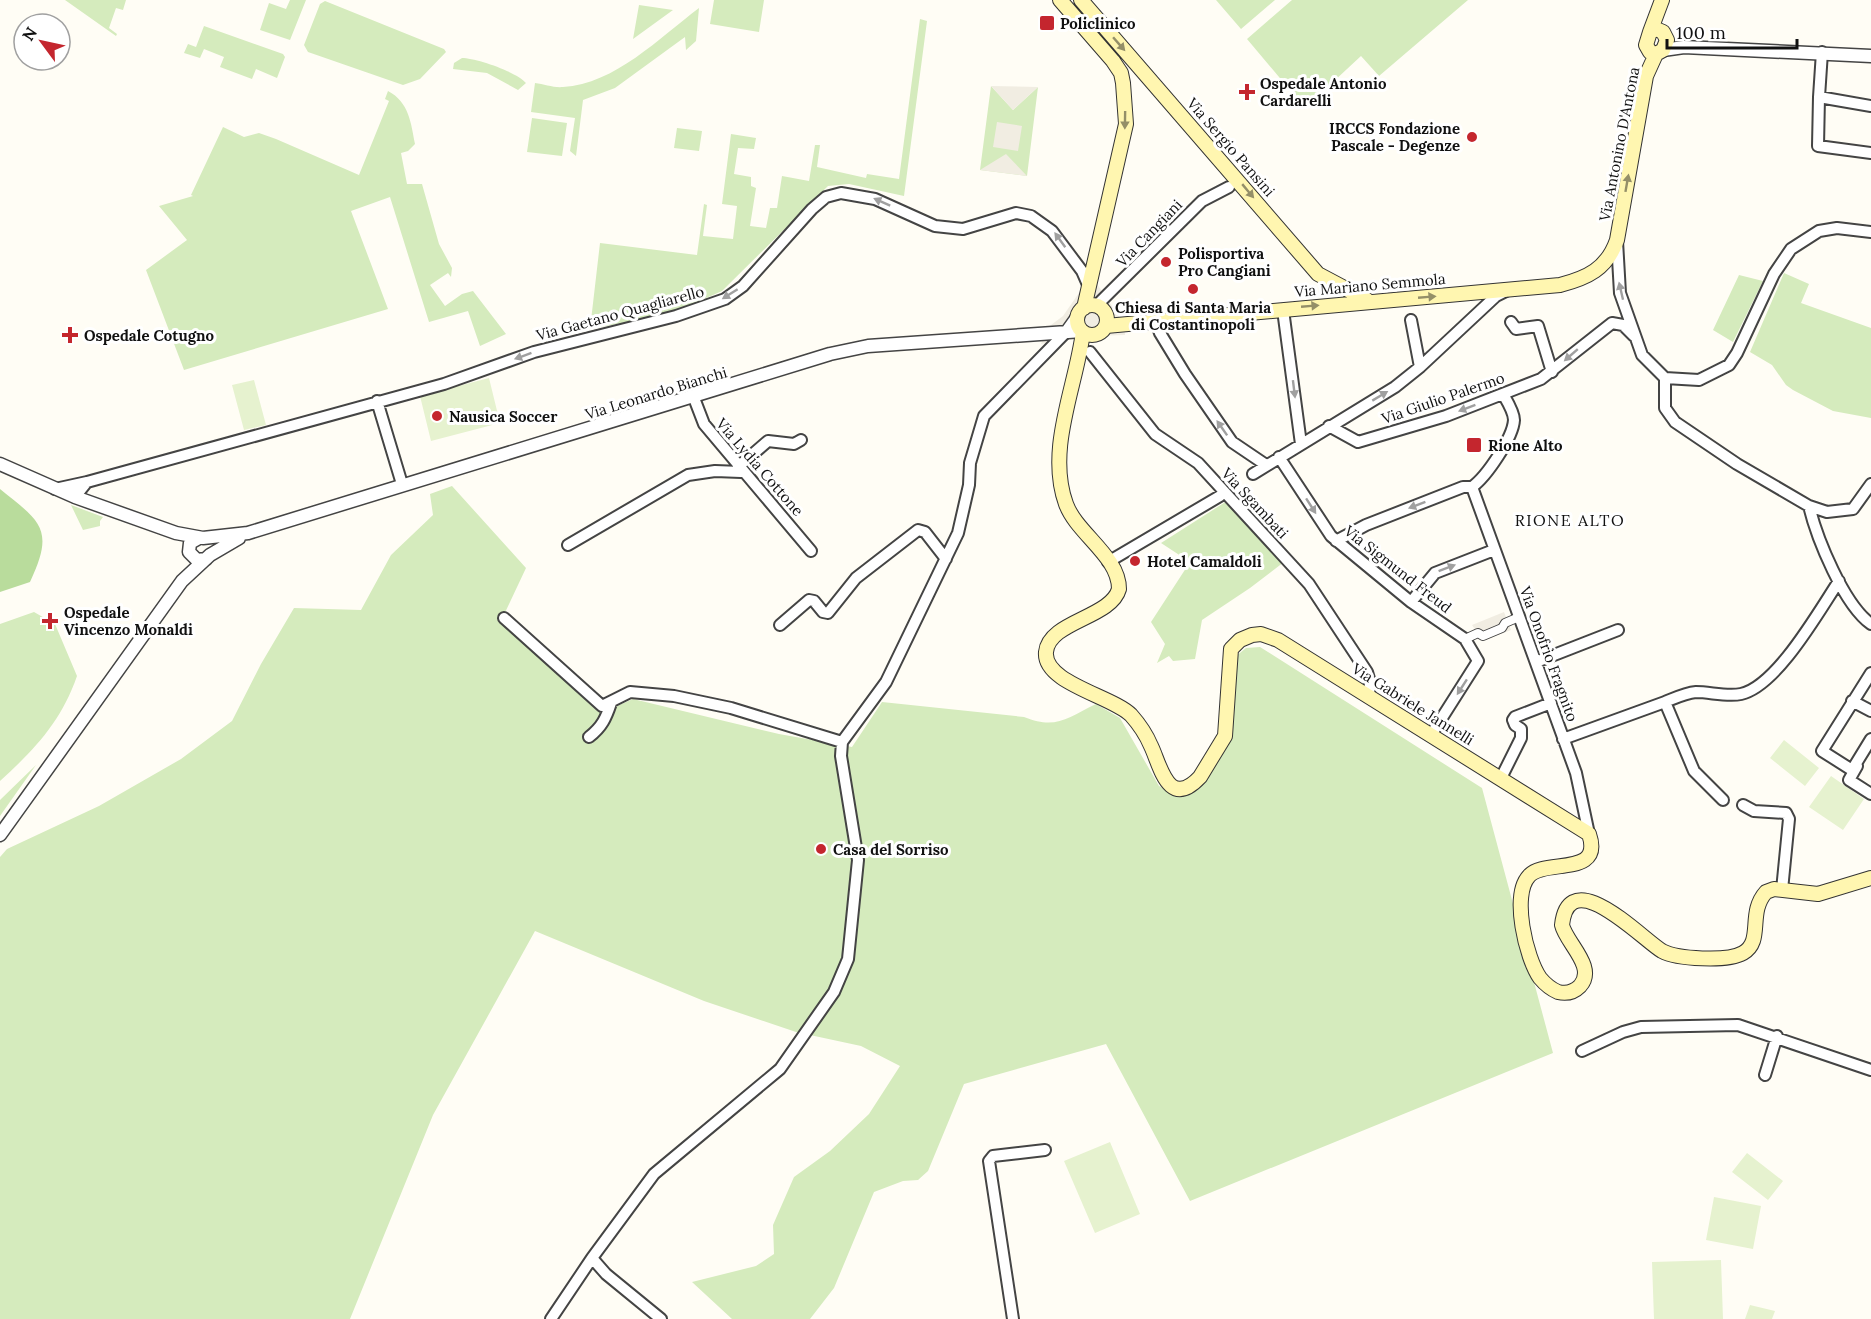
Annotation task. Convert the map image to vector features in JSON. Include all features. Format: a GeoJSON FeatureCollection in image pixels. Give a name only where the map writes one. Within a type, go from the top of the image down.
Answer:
{"type":"FeatureCollection","features":[{"type":"Feature","properties":{"kind":"main road"},"geometry":{"type":"LineString","coordinates":[[1060,0],[1113,61],[1121,73],[1123,83],[1126,124],[1086,310],[1078,325],[1081,332],[1101,332],[1106,326],[1104,312],[1086,310]]}},
{"type":"Feature","properties":{"kind":"main road","name":"Via Sergio Pansini"},"geometry":{"type":"LineString","coordinates":[[1081,0],[1318,273],[1369,301]]}},
{"type":"Feature","properties":{"kind":"main road","name":"Via Antonino D'Antona"},"geometry":{"type":"LineString","coordinates":[[1617,240],[1646,76],[1658,36],[1662,0]]}},
{"type":"Feature","properties":{"kind":"main road","name":"Via Mariano Semmola"},"geometry":{"type":"LineString","coordinates":[[1106,326],[1560,285],[1581,280],[1602,266],[1610,258],[1617,240]]}},
{"type":"Feature","properties":{"kind":"main road","name":"Via Gabriele Jannelli"},"geometry":{"type":"LineString","coordinates":[[1081,332],[1085,352],[1060,446],[1061,475],[1066,505],[1108,562],[1119,582],[1114,600],[1056,635],[1047,646],[1046,661],[1054,673],[1124,709],[1138,722],[1152,747],[1162,778],[1174,786],[1181,787],[1195,783],[1225,736],[1231,649],[1240,640],[1261,634],[1278,640],[1369,695],[1589,834]]}},
{"type":"Feature","properties":{"kind":"main road"},"geometry":{"type":"LineString","coordinates":[[1589,834],[1591,851],[1586,858],[1572,866],[1539,868],[1524,882],[1521,895],[1521,918],[1538,976],[1558,992],[1571,992],[1582,982],[1585,970],[1562,925],[1566,910],[1579,902],[1586,901],[1605,908],[1633,926],[1660,950],[1672,955],[1734,957],[1744,953],[1753,942],[1754,916],[1759,899],[1766,892],[1782,890],[1818,894],[1871,878]]}},
{"type":"Feature","properties":{"kind":"street"},"geometry":{"type":"LineString","coordinates":[[1658,36],[1684,47],[1871,56]]}},
{"type":"Feature","properties":{"kind":"street"},"geometry":{"type":"LineString","coordinates":[[1822,52],[1818,146],[1871,153]]}},
{"type":"Feature","properties":{"kind":"street"},"geometry":{"type":"LineString","coordinates":[[1819,97],[1871,106]]}},
{"type":"Feature","properties":{"kind":"street","name":"Via Cangiani"},"geometry":{"type":"LineString","coordinates":[[1086,310],[1202,201],[1228,187]]}},
{"type":"Feature","properties":{"kind":"street","name":"Via Gaetano Quagliarello"},"geometry":{"type":"LineString","coordinates":[[55,489],[444,384],[567,342],[675,316],[725,299],[743,286],[812,209],[826,197],[841,193],[875,199],[935,226],[963,229],[1016,213],[1030,216],[1052,231],[1082,271],[1090,290]]}},
{"type":"Feature","properties":{"kind":"street"},"geometry":{"type":"LineString","coordinates":[[1617,240],[1620,293],[1634,336],[1646,361],[1665,378],[1699,380],[1729,365],[1742,345],[1773,274],[1791,249],[1819,231],[1837,228],[1871,232]]}},
{"type":"Feature","properties":{"kind":"street"},"geometry":{"type":"LineString","coordinates":[[1252,474],[1395,387],[1420,368],[1496,296],[1509,289]]}},
{"type":"Feature","properties":{"kind":"street"},"geometry":{"type":"LineString","coordinates":[[1283,310],[1301,444]]}},
{"type":"Feature","properties":{"kind":"street"},"geometry":{"type":"LineString","coordinates":[[1411,320],[1420,368]]}},
{"type":"Feature","properties":{"kind":"street"},"geometry":{"type":"LineString","coordinates":[[1156,322],[1160,333],[1185,374],[1232,442],[1266,465]]}},
{"type":"Feature","properties":{"kind":"street"},"geometry":{"type":"LineString","coordinates":[[1511,322],[1516,329],[1538,326],[1552,372]]}},
{"type":"Feature","properties":{"kind":"street","name":"Via Giulio Palermo"},"geometry":{"type":"LineString","coordinates":[[1329,426],[1358,442],[1446,416],[1541,379],[1612,323],[1623,325],[1634,336]]}},
{"type":"Feature","properties":{"kind":"street"},"geometry":{"type":"LineString","coordinates":[[551,1319],[592,1258],[654,1174],[780,1069],[834,992],[848,958],[858,860],[842,756],[842,742],[886,682],[958,533],[969,484],[970,463],[984,416],[1081,332]]}},
{"type":"Feature","properties":{"kind":"street","name":"Via Leonardo Bianchi"},"geometry":{"type":"LineString","coordinates":[[201,538],[248,533],[402,484],[694,398],[830,354],[868,346],[1081,332]]}},
{"type":"Feature","properties":{"kind":"street","name":"Via Sgambati"},"geometry":{"type":"LineString","coordinates":[[1085,352],[1155,434],[1198,463],[1309,584],[1326,606],[1367,672],[1370,682],[1369,695]]}},
{"type":"Feature","properties":{"kind":"street"},"geometry":{"type":"LineString","coordinates":[[1665,378],[1665,408],[1675,422],[1737,464],[1809,506],[1827,512],[1853,509],[1871,484]]}},
{"type":"Feature","properties":{"kind":"street"},"geometry":{"type":"LineString","coordinates":[[1336,541],[1385,517],[1463,487],[1472,488],[1482,480],[1510,434],[1514,417],[1503,394]]}},
{"type":"Feature","properties":{"kind":"street","name":"Via Lydia Cottone"},"geometry":{"type":"LineString","coordinates":[[694,398],[704,424],[811,551]]}},
{"type":"Feature","properties":{"kind":"street"},"geometry":{"type":"LineString","coordinates":[[377,401],[402,484]]}},
{"type":"Feature","properties":{"kind":"street"},"geometry":{"type":"LineString","coordinates":[[567,545],[688,475],[740,469],[768,441],[794,444],[801,440]]}},
{"type":"Feature","properties":{"kind":"street","name":"Via Sigmund Freud"},"geometry":{"type":"LineString","coordinates":[[1279,457],[1322,524],[1336,541],[1411,602],[1465,639]]}},
{"type":"Feature","properties":{"kind":"street"},"geometry":{"type":"LineString","coordinates":[[0,464],[75,497],[160,528],[201,538],[211,545],[208,557],[196,560],[160,528]]}},
{"type":"Feature","properties":{"kind":"street"},"geometry":{"type":"LineString","coordinates":[[75,497],[87,482]]}},
{"type":"Feature","properties":{"kind":"street","name":"Via Onofrio Fragnito"},"geometry":{"type":"LineString","coordinates":[[1472,488],[1576,773],[1589,834]]}},
{"type":"Feature","properties":{"kind":"street"},"geometry":{"type":"LineString","coordinates":[[1108,562],[1220,496]]}},
{"type":"Feature","properties":{"kind":"street"},"geometry":{"type":"LineString","coordinates":[[1809,506],[1813,524],[1847,600],[1871,624]]}},
{"type":"Feature","properties":{"kind":"street"},"geometry":{"type":"LineString","coordinates":[[780,625],[809,600],[814,601],[823,612],[828,613],[856,578],[918,530],[925,532],[946,558]]}},
{"type":"Feature","properties":{"kind":"street","name":"Via Leonardo Bianchi"},"geometry":{"type":"LineString","coordinates":[[182,581],[208,557],[248,533]]}},
{"type":"Feature","properties":{"kind":"street"},"geometry":{"type":"LineString","coordinates":[[0,835],[182,581],[191,542],[201,538]]}},
{"type":"Feature","properties":{"kind":"street"},"geometry":{"type":"LineString","coordinates":[[1411,602],[1435,573],[1494,550]]}},
{"type":"Feature","properties":{"kind":"street"},"geometry":{"type":"LineString","coordinates":[[1563,739],[1681,695],[1697,692],[1739,694],[1753,690],[1782,662],[1839,581]]}},
{"type":"Feature","properties":{"kind":"street"},"geometry":{"type":"LineString","coordinates":[[1431,735],[1478,661],[1465,639],[1478,633],[1483,636],[1519,617]]}},
{"type":"Feature","properties":{"kind":"street"},"geometry":{"type":"LineString","coordinates":[[504,618],[602,706],[630,692],[674,696],[731,708],[842,742]]}},
{"type":"Feature","properties":{"kind":"street"},"geometry":{"type":"LineString","coordinates":[[1536,662],[1618,630]]}},
{"type":"Feature","properties":{"kind":"street"},"geometry":{"type":"LineString","coordinates":[[1871,673],[1822,752],[1852,770],[1871,739]]}},
{"type":"Feature","properties":{"kind":"street"},"geometry":{"type":"LineString","coordinates":[[1852,701],[1871,711]]}},
{"type":"Feature","properties":{"kind":"street"},"geometry":{"type":"LineString","coordinates":[[1665,702],[1694,771],[1723,800]]}},
{"type":"Feature","properties":{"kind":"street"},"geometry":{"type":"LineString","coordinates":[[589,736],[599,730],[606,719],[611,703]]}},
{"type":"Feature","properties":{"kind":"street"},"geometry":{"type":"LineString","coordinates":[[1501,778],[1521,738],[1521,729],[1515,725],[1513,720],[1515,717],[1551,703]]}},
{"type":"Feature","properties":{"kind":"street"},"geometry":{"type":"LineString","coordinates":[[1871,744],[1849,780],[1871,794]]}},
{"type":"Feature","properties":{"kind":"street"},"geometry":{"type":"LineString","coordinates":[[1743,805],[1754,811],[1786,813],[1789,819],[1782,890]]}},
{"type":"Feature","properties":{"kind":"street"},"geometry":{"type":"LineString","coordinates":[[1582,1051],[1623,1032],[1666,1025],[1738,1024],[1871,1070]]}},
{"type":"Feature","properties":{"kind":"street"},"geometry":{"type":"LineString","coordinates":[[1766,1074],[1777,1036]]}},
{"type":"Feature","properties":{"kind":"street"},"geometry":{"type":"LineString","coordinates":[[1013,1319],[989,1161],[993,1156],[1045,1150]]}},
{"type":"Feature","properties":{"kind":"street"},"geometry":{"type":"LineString","coordinates":[[592,1258],[653,1317]]}},
{"type":"Feature","properties":{"kind":"green space"},"geometry":{"type":"Polygon","coordinates":[[[65,0],[126,0],[123,10],[116,8],[109,28],[117,34],[116,36],[65,0]]]}},
{"type":"Feature","properties":{"kind":"green space"},"geometry":{"type":"Polygon","coordinates":[[[290,0],[306,0],[290,40],[260,30],[269,3],[286,9],[290,0]]]}},
{"type":"Feature","properties":{"kind":"green space"},"geometry":{"type":"Polygon","coordinates":[[[714,0],[764,0],[759,32],[710,24],[714,0]]]}},
{"type":"Feature","properties":{"kind":"green space"},"geometry":{"type":"Polygon","coordinates":[[[1216,0],[1275,0],[1241,29],[1216,0]]]}},
{"type":"Feature","properties":{"kind":"green space"},"geometry":{"type":"Polygon","coordinates":[[[1292,0],[1468,0],[1379,76],[1361,56],[1305,108],[1247,39],[1292,0]]]}},
{"type":"Feature","properties":{"kind":"green space"},"geometry":{"type":"Polygon","coordinates":[[[325,1],[444,49],[446,52],[420,79],[403,85],[308,52],[304,45],[320,4],[325,1]]]}},
{"type":"Feature","properties":{"kind":"green space"},"geometry":{"type":"Polygon","coordinates":[[[639,5],[673,10],[633,39],[639,5]]]}},
{"type":"Feature","properties":{"kind":"green space"},"geometry":{"type":"Polygon","coordinates":[[[699,8],[696,41],[686,50],[685,37],[615,88],[583,100],[576,156],[570,151],[575,118],[531,112],[535,83],[563,87],[601,78],[636,58],[699,8]]]}},
{"type":"Feature","properties":{"kind":"green space"},"geometry":{"type":"Polygon","coordinates":[[[920,19],[927,21],[904,196],[849,184],[828,186],[722,291],[670,314],[590,329],[600,243],[697,255],[704,204],[707,205],[703,236],[733,239],[737,206],[722,204],[731,134],[756,138],[754,149],[738,148],[734,174],[751,177],[751,186],[756,188],[750,226],[766,228],[770,208],[777,208],[782,176],[809,181],[815,145],[820,145],[817,167],[866,178],[867,174],[899,179],[920,19]]]}},
{"type":"Feature","properties":{"kind":"green space"},"geometry":{"type":"Polygon","coordinates":[[[204,26],[283,54],[285,57],[277,78],[256,69],[252,79],[220,67],[224,57],[204,49],[200,58],[184,53],[188,44],[196,47],[204,26]]]}},
{"type":"Feature","properties":{"kind":"green space"},"geometry":{"type":"Polygon","coordinates":[[[462,58],[496,66],[514,74],[526,83],[518,90],[487,73],[453,69],[454,63],[462,58]]]}},
{"type":"Feature","properties":{"kind":"green space"},"geometry":{"type":"Polygon","coordinates":[[[991,86],[1013,110],[1038,87],[1027,176],[980,170],[991,86]]]}},
{"type":"Feature","properties":{"kind":"green space"},"geometry":{"type":"Polygon","coordinates":[[[388,91],[405,107],[412,128],[415,144],[408,151],[401,153],[407,184],[422,184],[439,244],[452,268],[451,277],[448,273],[430,285],[445,306],[462,294],[473,291],[506,334],[480,346],[468,311],[429,322],[390,197],[351,211],[388,309],[184,370],[146,270],[187,240],[159,206],[193,196],[191,195],[223,127],[244,137],[259,133],[276,139],[359,175],[389,101],[385,99],[388,91]]]}},
{"type":"Feature","properties":{"kind":"green space"},"geometry":{"type":"Polygon","coordinates":[[[532,118],[567,123],[562,156],[527,152],[532,118]]]}},
{"type":"Feature","properties":{"kind":"green space"},"geometry":{"type":"Polygon","coordinates":[[[677,128],[702,131],[699,151],[674,148],[677,128]]]}},
{"type":"Feature","properties":{"kind":"green space"},"geometry":{"type":"Polygon","coordinates":[[[1784,273],[1809,284],[1801,303],[1871,328],[1871,418],[1833,411],[1793,390],[1786,385],[1772,365],[1750,352],[1784,273]]]}},
{"type":"Feature","properties":{"kind":"green space"},"geometry":{"type":"Polygon","coordinates":[[[1739,275],[1763,281],[1733,342],[1713,330],[1739,275]]]}},
{"type":"Feature","properties":{"kind":"green space"},"geometry":{"type":"Polygon","coordinates":[[[489,378],[500,423],[431,441],[420,396],[489,378]]]}},
{"type":"Feature","properties":{"kind":"green space"},"geometry":{"type":"Polygon","coordinates":[[[254,380],[266,425],[244,430],[232,385],[254,380]]]}},
{"type":"Feature","properties":{"kind":"green space"},"geometry":{"type":"Polygon","coordinates":[[[452,486],[526,568],[501,621],[601,713],[633,699],[779,734],[852,747],[882,702],[1024,717],[1045,722],[1061,721],[1096,704],[1120,718],[1159,786],[1181,796],[1199,787],[1230,739],[1235,657],[1246,648],[1260,647],[1482,788],[1553,1053],[1190,1201],[1106,1044],[964,1084],[928,1171],[918,1180],[903,1181],[874,1192],[834,1288],[810,1319],[732,1319],[692,1282],[756,1266],[774,1254],[773,1225],[794,1177],[830,1151],[869,1114],[900,1066],[861,1046],[796,1032],[704,1001],[535,931],[433,1115],[350,1319],[0,1319],[0,857],[7,849],[99,806],[181,759],[232,721],[261,664],[294,608],[361,610],[391,555],[433,515],[430,494],[452,486]]]}},
{"type":"Feature","properties":{"kind":"green space"},"geometry":{"type":"Polygon","coordinates":[[[0,489],[34,519],[40,528],[42,550],[30,582],[0,592],[0,489]]]}},
{"type":"Feature","properties":{"kind":"green space"},"geometry":{"type":"Polygon","coordinates":[[[1227,501],[1284,562],[1202,620],[1195,659],[1173,661],[1169,656],[1157,663],[1165,644],[1151,622],[1190,562],[1161,543],[1227,501]]]}},
{"type":"Feature","properties":{"kind":"green space"},"geometry":{"type":"Polygon","coordinates":[[[71,505],[103,517],[100,526],[83,530],[71,505]]]}},
{"type":"Feature","properties":{"kind":"green space"},"geometry":{"type":"Polygon","coordinates":[[[34,612],[55,624],[77,676],[63,707],[46,734],[0,781],[0,624],[34,612]]]}},
{"type":"Feature","properties":{"kind":"green space"},"geometry":{"type":"Polygon","coordinates":[[[1784,740],[1819,768],[1805,786],[1770,758],[1784,740]]]}},
{"type":"Feature","properties":{"kind":"green space"},"geometry":{"type":"Polygon","coordinates":[[[36,765],[0,816],[0,800],[36,765]]]}},
{"type":"Feature","properties":{"kind":"green space"},"geometry":{"type":"Polygon","coordinates":[[[1831,776],[1864,799],[1843,830],[1809,807],[1831,776]]]}},
{"type":"Feature","properties":{"kind":"green space"},"geometry":{"type":"Polygon","coordinates":[[[1110,1142],[1140,1214],[1095,1233],[1064,1161],[1110,1142]]]}},
{"type":"Feature","properties":{"kind":"green space"},"geometry":{"type":"Polygon","coordinates":[[[1747,1153],[1783,1181],[1768,1200],[1732,1172],[1747,1153]]]}},
{"type":"Feature","properties":{"kind":"green space"},"geometry":{"type":"Polygon","coordinates":[[[1714,1197],[1761,1206],[1753,1249],[1706,1240],[1714,1197]]]}},
{"type":"Feature","properties":{"kind":"green space"},"geometry":{"type":"Polygon","coordinates":[[[1721,1260],[1723,1319],[1654,1319],[1652,1262],[1721,1260]]]}},
{"type":"Feature","properties":{"kind":"green space"},"geometry":{"type":"Polygon","coordinates":[[[1750,1305],[1775,1311],[1772,1319],[1745,1319],[1750,1305]]]}},
{"type":"Feature","properties":{"kind":"shaded area"},"geometry":{"type":"Polygon","coordinates":[[[991,86],[1038,87],[1013,110],[991,86]]]}},
{"type":"Feature","properties":{"kind":"shaded area"},"geometry":{"type":"Polygon","coordinates":[[[997,122],[1022,126],[1018,151],[993,147],[997,122]]]}},
{"type":"Feature","properties":{"kind":"shaded area"},"geometry":{"type":"Polygon","coordinates":[[[1006,154],[1027,176],[980,170],[1006,154]]]}},
{"type":"Feature","properties":{"kind":"shaded area"},"geometry":{"type":"Polygon","coordinates":[[[1097,284],[1124,324],[1125,335],[1092,336],[1082,340],[1071,337],[1041,344],[1047,328],[1063,316],[1081,290],[1089,294],[1097,284]]]}},
{"type":"Feature","properties":{"kind":"shaded area"},"geometry":{"type":"Polygon","coordinates":[[[1504,612],[1511,630],[1483,641],[1472,625],[1504,612]]]}},
{"type":"Feature","properties":{"kind":"place","name":"Policlinico"},"geometry":{"type":"Point","coordinates":[1047,23]}},
{"type":"Feature","properties":{"kind":"place","name":"Ospedale Antonio Cardarelli"},"geometry":{"type":"Point","coordinates":[1247,92]}},
{"type":"Feature","properties":{"kind":"place","name":"IRCCS Fondazione Pascale - Degenze"},"geometry":{"type":"Point","coordinates":[1472,137]}},
{"type":"Feature","properties":{"kind":"place","name":"Polisportiva Pro Cangiani"},"geometry":{"type":"Point","coordinates":[1166,262]}},
{"type":"Feature","properties":{"kind":"place","name":"Chiesa di Santa Maria di Costantinopoli"},"geometry":{"type":"Point","coordinates":[1193,289]}},
{"type":"Feature","properties":{"kind":"place","name":"Ospedale Cotugno"},"geometry":{"type":"Point","coordinates":[70,335]}},
{"type":"Feature","properties":{"kind":"place","name":"Nausica Soccer"},"geometry":{"type":"Point","coordinates":[437,416]}},
{"type":"Feature","properties":{"kind":"place","name":"Rione Alto"},"geometry":{"type":"Point","coordinates":[1474,445]}},
{"type":"Feature","properties":{"kind":"place","name":"Hotel Camaldoli"},"geometry":{"type":"Point","coordinates":[1135,561]}},
{"type":"Feature","properties":{"kind":"place","name":"Ospedale Vincenzo Monaldi"},"geometry":{"type":"Point","coordinates":[50,621]}},
{"type":"Feature","properties":{"kind":"place","name":"Casa del Sorriso"},"geometry":{"type":"Point","coordinates":[821,849]}},
{"type":"Feature","properties":{"kind":"district","name":"RIONE ALTO"},"geometry":{"type":"Point","coordinates":[1570,520]}}]}
